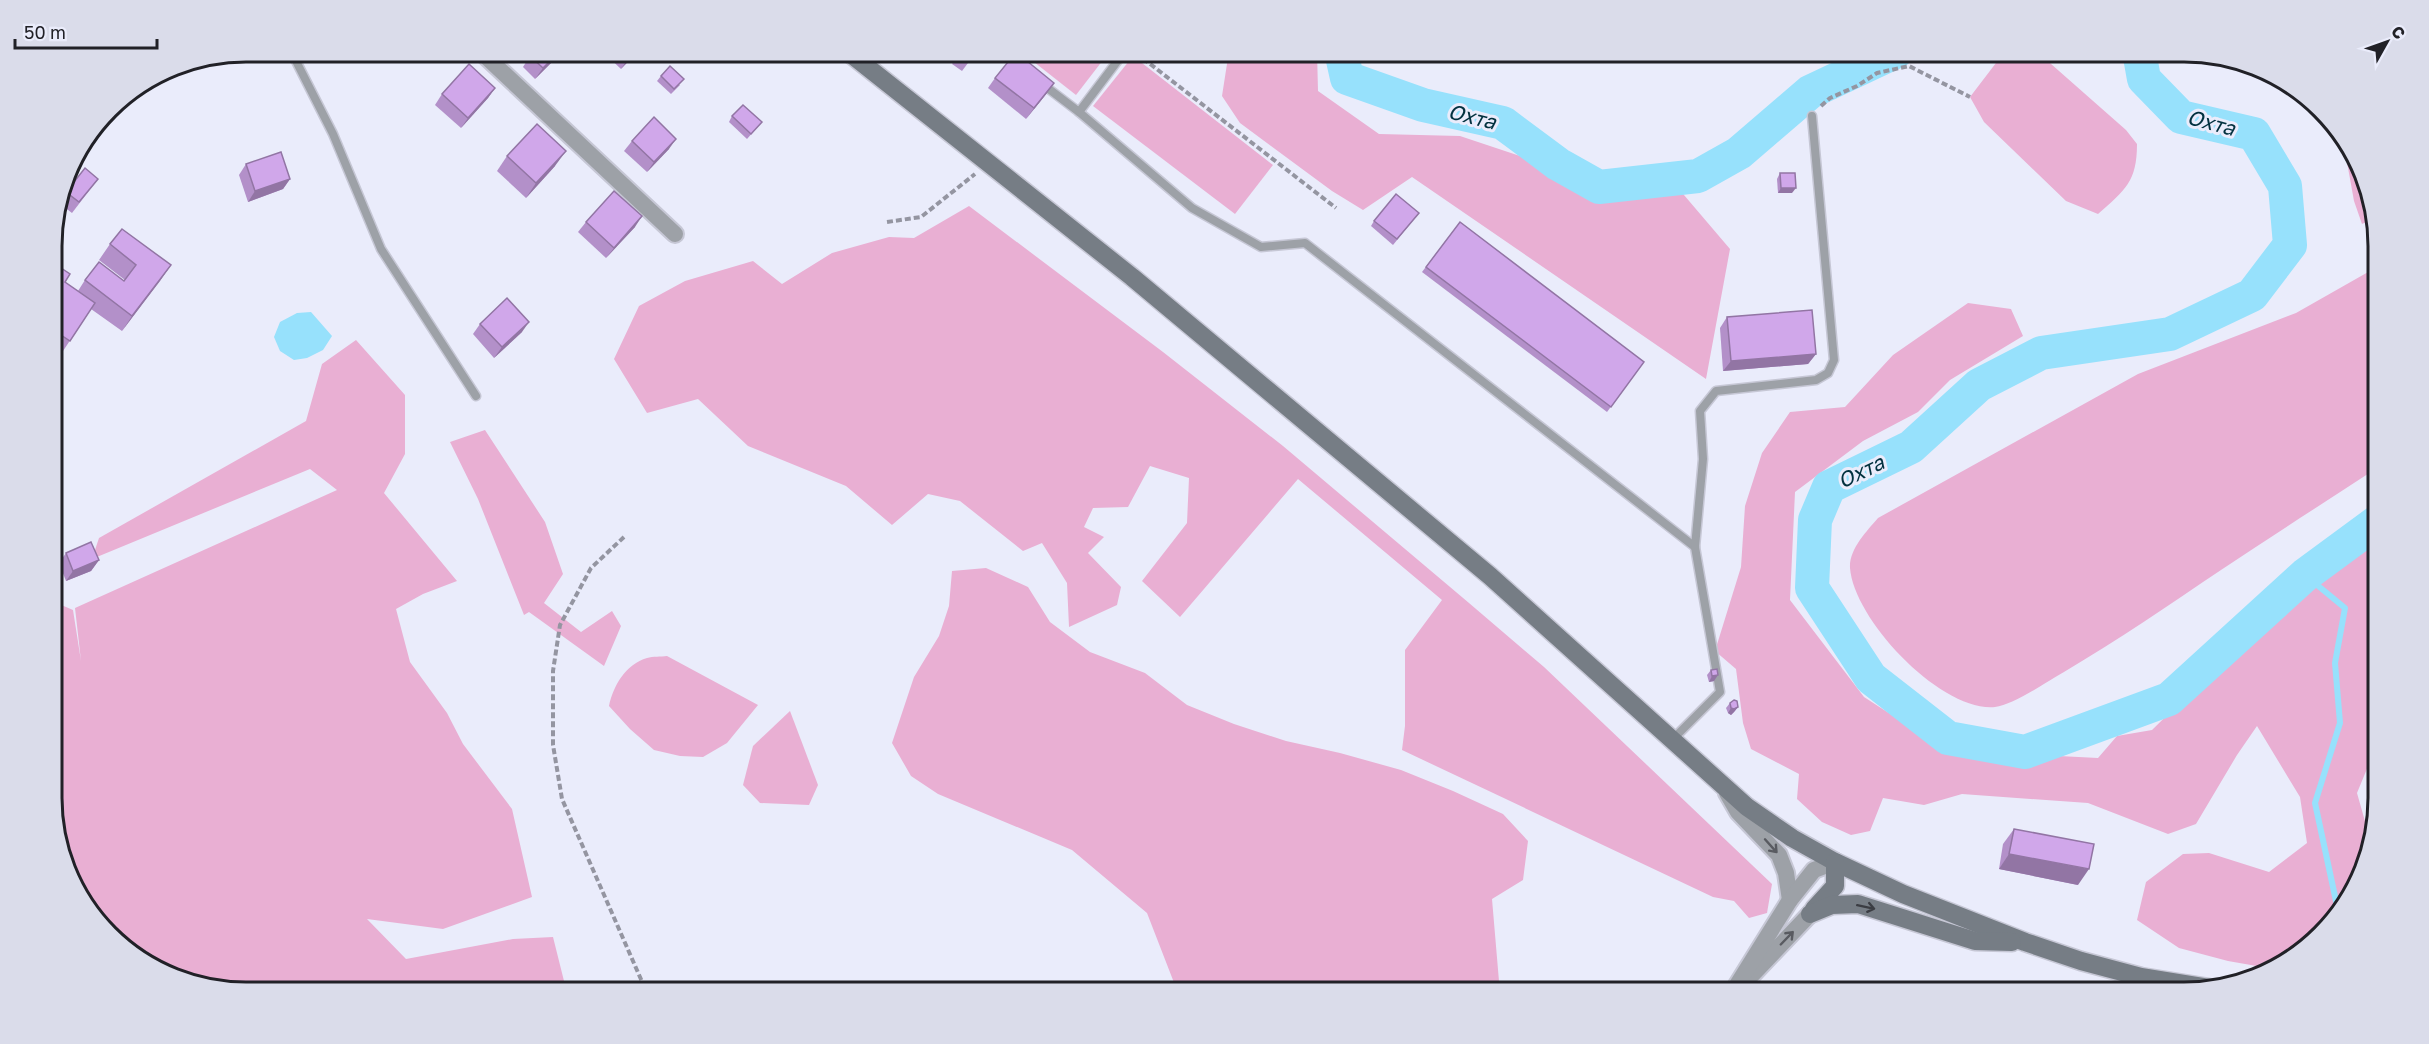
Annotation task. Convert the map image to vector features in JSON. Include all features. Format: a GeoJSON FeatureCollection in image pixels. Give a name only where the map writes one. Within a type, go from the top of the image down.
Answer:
{"type":"FeatureCollection","features":[{"type":"Feature","properties":{"kind":"main road"},"geometry":{"type":"LineString","coordinates":[[860,62],[1132,277],[1490,576],[1747,807],[1792,838],[1835,862],[1903,894],[2025,942],[2081,961],[2141,977],[2172,982]]}},
{"type":"Feature","properties":{"kind":"main road"},"geometry":{"type":"LineString","coordinates":[[1810,914],[1834,886],[1835,862]]}},
{"type":"Feature","properties":{"kind":"main road"},"geometry":{"type":"LineString","coordinates":[[1810,914],[1832,905],[1858,904],[1975,941],[2025,942]]}},
{"type":"Feature","properties":{"kind":"street"},"geometry":{"type":"LineString","coordinates":[[492,62],[675,234]]}},
{"type":"Feature","properties":{"kind":"street"},"geometry":{"type":"LineString","coordinates":[[1722,784],[1738,812],[1779,855],[1790,900]]}},
{"type":"Feature","properties":{"kind":"street"},"geometry":{"type":"LineString","coordinates":[[1740,982],[1790,900],[1814,870],[1835,862]]}},
{"type":"Feature","properties":{"kind":"street"},"geometry":{"type":"LineString","coordinates":[[1743,982],[1810,914]]}},
{"type":"Feature","properties":{"kind":"lane"},"geometry":{"type":"LineString","coordinates":[[296,62],[333,134],[381,249],[476,396]]}},
{"type":"Feature","properties":{"kind":"lane"},"geometry":{"type":"LineString","coordinates":[[1014,62],[1027,71]]}},
{"type":"Feature","properties":{"kind":"lane"},"geometry":{"type":"LineString","coordinates":[[1079,112],[1117,62]]}},
{"type":"Feature","properties":{"kind":"lane"},"geometry":{"type":"LineString","coordinates":[[1035,78],[1079,112],[1192,208],[1261,248],[1305,243],[1695,547]]}},
{"type":"Feature","properties":{"kind":"lane"},"geometry":{"type":"LineString","coordinates":[[1673,739],[1720,692],[1695,547],[1703,459],[1700,411],[1716,391],[1816,380],[1828,373],[1834,360],[1812,116]]}},
{"type":"Feature","properties":{"kind":"path"},"geometry":{"type":"LineString","coordinates":[[1147,62],[1336,208]]}},
{"type":"Feature","properties":{"kind":"path"},"geometry":{"type":"LineString","coordinates":[[1812,116],[1830,98],[1857,86],[1877,73],[1909,66],[1970,97]]}},
{"type":"Feature","properties":{"kind":"path"},"geometry":{"type":"LineString","coordinates":[[887,222],[921,217],[987,164]]}},
{"type":"Feature","properties":{"kind":"path"},"geometry":{"type":"LineString","coordinates":[[624,537],[591,568],[560,625],[553,671],[554,745],[562,799],[643,983]]}},
{"type":"Feature","properties":{"kind":"shaded area"},"geometry":{"type":"Polygon","coordinates":[[[1227,61],[1317,61],[1318,91],[1379,134],[1460,136],[1526,158],[1594,195],[1678,188],[1730,249],[1706,379],[1412,177],[1363,210],[1332,191],[1240,123],[1222,96],[1227,61]]]}},
{"type":"Feature","properties":{"kind":"shaded area"},"geometry":{"type":"Polygon","coordinates":[[[1997,61],[2048,61],[2126,130],[2137,144],[2132,177],[2122,191],[2098,214],[2066,201],[1984,122],[1970,97],[1997,61]]]}},
{"type":"Feature","properties":{"kind":"shaded area"},"geometry":{"type":"Polygon","coordinates":[[[1033,62],[1102,62],[1076,95],[1033,62]]]}},
{"type":"Feature","properties":{"kind":"shaded area"},"geometry":{"type":"Polygon","coordinates":[[[1129,62],[1140,62],[1273,165],[1235,214],[1093,106],[1129,62]]]}},
{"type":"Feature","properties":{"kind":"shaded area"},"geometry":{"type":"Polygon","coordinates":[[[2347,163],[2361,198],[2366,222],[2362,224],[2354,201],[2347,163]]]}},
{"type":"Feature","properties":{"kind":"shaded area"},"geometry":{"type":"Polygon","coordinates":[[[969,206],[1163,352],[1283,446],[1544,667],[1772,884],[1767,913],[1749,918],[1734,901],[1713,897],[1402,750],[1405,726],[1405,650],[1442,600],[1298,479],[1180,617],[1142,581],[1187,523],[1189,478],[1150,466],[1128,507],[1093,508],[1084,527],[1104,537],[1088,553],[1121,587],[1117,605],[1069,627],[1067,583],[1042,543],[1023,551],[960,501],[928,494],[892,525],[846,486],[748,446],[698,399],[647,413],[614,359],[639,306],[685,281],[753,261],[782,284],[832,253],[889,237],[914,238],[969,206]]]}},
{"type":"Feature","properties":{"kind":"shaded area"},"geometry":{"type":"Polygon","coordinates":[[[2368,272],[2368,474],[2104,647],[2011,702],[1995,707],[1973,705],[1950,695],[1926,679],[1883,636],[1855,589],[1850,568],[1852,554],[1878,518],[2138,374],[2296,313],[2368,272]]]}},
{"type":"Feature","properties":{"kind":"shaded area"},"geometry":{"type":"Polygon","coordinates":[[[1968,303],[2011,309],[2023,336],[1950,380],[1918,412],[1863,441],[1795,492],[1790,600],[1864,697],[1943,748],[2013,761],[2059,756],[2098,758],[2117,736],[2152,730],[2295,590],[2368,535],[2368,766],[2357,793],[2366,824],[2364,834],[2349,880],[2336,901],[2305,937],[2286,951],[2259,966],[2228,961],[2179,948],[2137,920],[2146,882],[2183,854],[2209,853],[2269,872],[2307,843],[2300,797],[2257,726],[2196,824],[2168,834],[2088,803],[1962,794],[1924,805],[1883,798],[1870,831],[1851,835],[1822,822],[1797,799],[1799,774],[1751,749],[1743,723],[1736,669],[1715,651],[1741,567],[1745,506],[1762,453],[1790,412],[1845,407],[1893,355],[1968,303]]]}},
{"type":"Feature","properties":{"kind":"shaded area"},"geometry":{"type":"Polygon","coordinates":[[[356,340],[405,395],[405,454],[384,493],[457,581],[423,594],[396,609],[410,662],[447,713],[463,744],[512,809],[532,897],[443,929],[367,919],[406,959],[513,939],[553,937],[564,983],[246,983],[210,979],[175,968],[154,958],[115,929],[86,890],[76,869],[68,846],[61,798],[61,605],[73,610],[81,661],[75,608],[337,490],[310,469],[92,559],[99,538],[306,421],[322,364],[356,340]]]}},
{"type":"Feature","properties":{"kind":"shaded area"},"geometry":{"type":"Polygon","coordinates":[[[485,430],[545,522],[563,574],[544,603],[581,632],[612,611],[621,626],[604,666],[529,612],[524,615],[478,499],[450,442],[485,430]]]}},
{"type":"Feature","properties":{"kind":"shaded area"},"geometry":{"type":"Polygon","coordinates":[[[986,568],[1028,587],[1050,622],[1090,652],[1145,673],[1187,705],[1286,741],[1401,770],[1503,814],[1528,841],[1523,880],[1492,899],[1499,982],[1174,983],[1147,913],[1072,850],[938,794],[911,776],[892,743],[914,677],[939,636],[949,606],[952,571],[986,568]]]}},
{"type":"Feature","properties":{"kind":"shaded area"},"geometry":{"type":"Polygon","coordinates":[[[667,656],[758,705],[727,743],[703,757],[680,756],[654,750],[609,706],[617,684],[633,665],[647,658],[667,656]]]}},
{"type":"Feature","properties":{"kind":"shaded area"},"geometry":{"type":"Polygon","coordinates":[[[790,711],[818,785],[809,805],[760,803],[743,785],[753,746],[790,711]]]}},
{"type":"Feature","properties":{"kind":"water"},"geometry":{"type":"Polygon","coordinates":[[[311,312],[332,336],[323,350],[307,358],[294,360],[280,351],[274,337],[280,322],[297,313],[311,312]]]}},
{"type":"Feature","properties":{"kind":"building"},"geometry":{"type":"Polygon","coordinates":[[[536,62],[549,62],[543,68],[536,62]]]}},
{"type":"Feature","properties":{"kind":"building"},"geometry":{"type":"Polygon","coordinates":[[[1008,62],[1028,62],[1054,83],[1034,108],[995,78],[1008,62]]]}},
{"type":"Feature","properties":{"kind":"building"},"geometry":{"type":"Polygon","coordinates":[[[469,64],[495,88],[468,118],[442,94],[469,64]]]}},
{"type":"Feature","properties":{"kind":"building"},"geometry":{"type":"Polygon","coordinates":[[[670,66],[684,79],[674,89],[661,76],[670,66]]]}},
{"type":"Feature","properties":{"kind":"building"},"geometry":{"type":"Polygon","coordinates":[[[743,105],[762,122],[751,134],[732,116],[743,105]]]}},
{"type":"Feature","properties":{"kind":"building"},"geometry":{"type":"Polygon","coordinates":[[[654,117],[676,139],[654,162],[632,141],[654,117]]]}},
{"type":"Feature","properties":{"kind":"building"},"geometry":{"type":"Polygon","coordinates":[[[537,124],[566,151],[536,183],[507,156],[537,124]]]}},
{"type":"Feature","properties":{"kind":"building"},"geometry":{"type":"Polygon","coordinates":[[[281,152],[290,179],[255,191],[246,164],[281,152]]]}},
{"type":"Feature","properties":{"kind":"building"},"geometry":{"type":"Polygon","coordinates":[[[85,168],[98,179],[79,202],[69,194],[73,183],[85,168]]]}},
{"type":"Feature","properties":{"kind":"building"},"geometry":{"type":"Polygon","coordinates":[[[1780,173],[1795,173],[1796,188],[1781,188],[1780,173]]]}},
{"type":"Feature","properties":{"kind":"building"},"geometry":{"type":"Polygon","coordinates":[[[614,191],[642,216],[614,248],[586,222],[614,191]]]}},
{"type":"Feature","properties":{"kind":"building"},"geometry":{"type":"Polygon","coordinates":[[[1396,194],[1419,213],[1397,239],[1374,221],[1396,194]]]}},
{"type":"Feature","properties":{"kind":"building"},"geometry":{"type":"Polygon","coordinates":[[[1460,222],[1644,362],[1611,407],[1426,267],[1460,222]]]}},
{"type":"Feature","properties":{"kind":"building"},"geometry":{"type":"Polygon","coordinates":[[[122,229],[171,265],[132,316],[85,280],[99,262],[124,281],[136,265],[110,244],[122,229]]]}},
{"type":"Feature","properties":{"kind":"building"},"geometry":{"type":"Polygon","coordinates":[[[62,269],[70,274],[65,282],[95,303],[70,341],[62,336],[62,269]]]}},
{"type":"Feature","properties":{"kind":"building"},"geometry":{"type":"Polygon","coordinates":[[[507,298],[529,322],[502,347],[480,324],[507,298]]]}},
{"type":"Feature","properties":{"kind":"building"},"geometry":{"type":"Polygon","coordinates":[[[1812,310],[1816,354],[1731,361],[1727,317],[1812,310]]]}},
{"type":"Feature","properties":{"kind":"building"},"geometry":{"type":"Polygon","coordinates":[[[91,542],[99,560],[73,571],[66,553],[91,542]]]}},
{"type":"Feature","properties":{"kind":"building"},"geometry":{"type":"Polygon","coordinates":[[[1717,669],[1718,675],[1712,676],[1711,670],[1717,669]]]}},
{"type":"Feature","properties":{"kind":"building"},"geometry":{"type":"Polygon","coordinates":[[[1737,701],[1738,707],[1734,709],[1731,708],[1730,703],[1737,701]]]}},
{"type":"Feature","properties":{"kind":"building"},"geometry":{"type":"Polygon","coordinates":[[[2014,829],[2094,844],[2089,869],[2009,854],[2014,829]]]}},
{"type":"Feature","properties":{"kind":"waterway","name":"Охта"},"geometry":{"type":"LineString","coordinates":[[1343,61],[1347,78],[1423,105],[1503,123],[1558,164],[1599,187],[1698,176],[1739,153],[1810,92],[1875,61]]}},
{"type":"Feature","properties":{"kind":"waterway","name":"Охта"},"geometry":{"type":"LineString","coordinates":[[2141,61],[2144,79],[2181,117],[2254,134],[2285,186],[2290,245],[2252,295],[2170,334],[2041,353],[1979,385],[1911,447],[1829,487],[1815,520],[1812,588],[1871,678],[1948,738],[2025,752],[2169,699],[2305,575],[2368,529]]}},
{"type":"Feature","properties":{"kind":"waterway"},"geometry":{"type":"LineString","coordinates":[[2305,575],[2345,608],[2335,663],[2340,723],[2315,803],[2336,901]]}}]}
